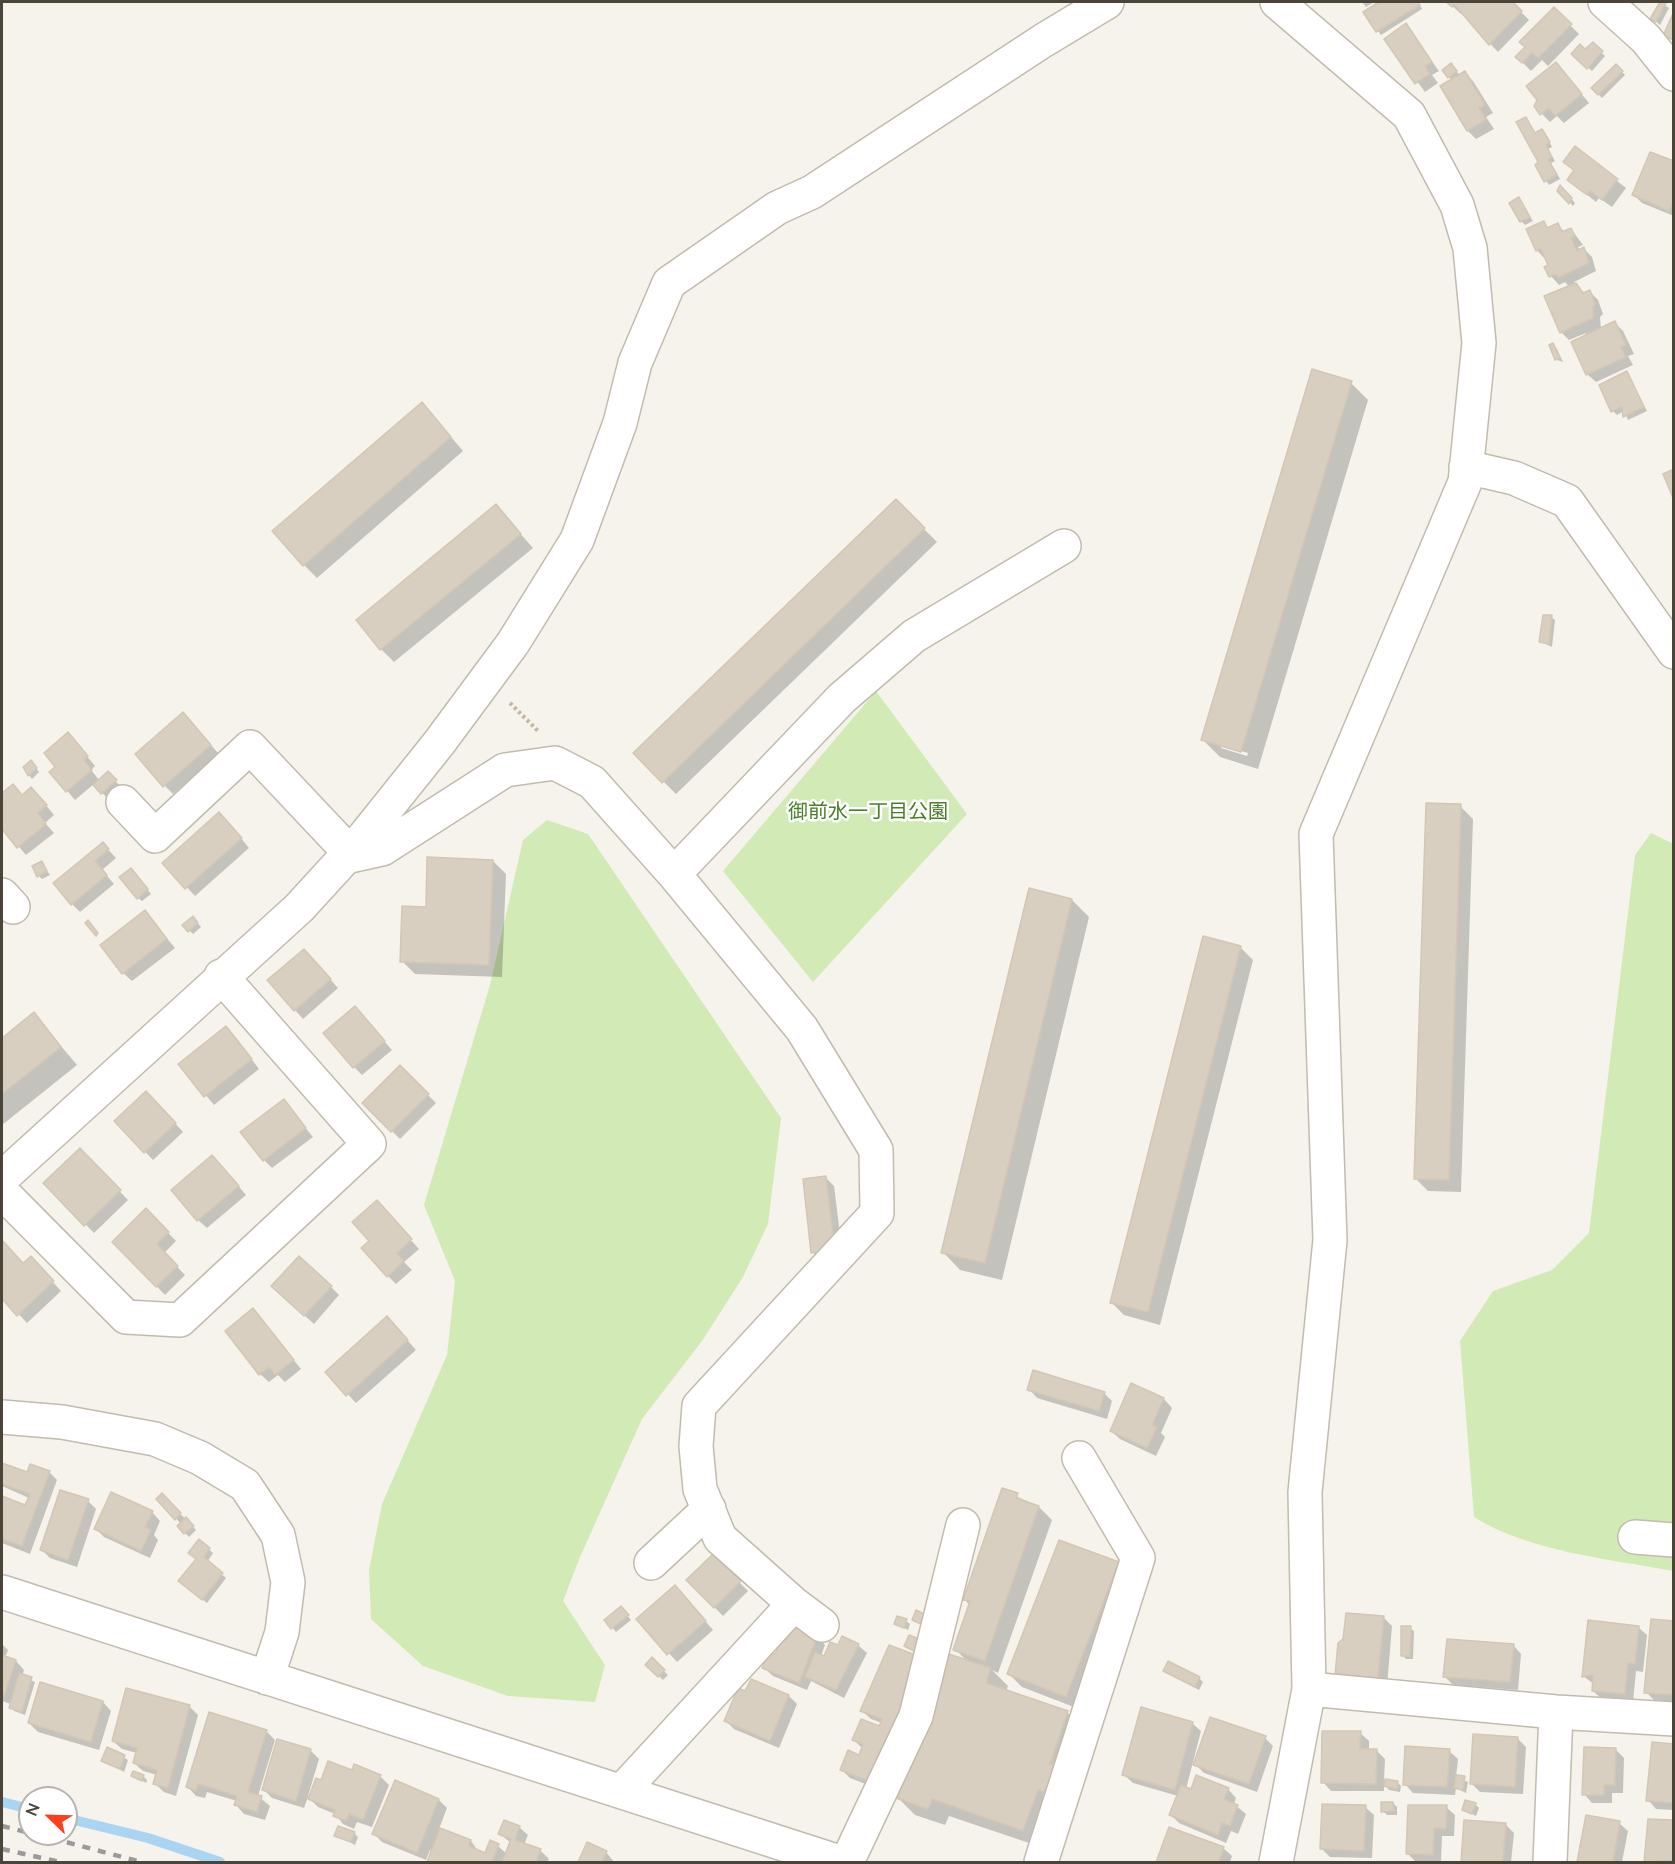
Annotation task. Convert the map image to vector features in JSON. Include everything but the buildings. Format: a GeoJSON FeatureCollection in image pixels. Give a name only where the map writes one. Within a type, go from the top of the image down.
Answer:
{"type":"FeatureCollection","features":[{"type":"Feature","properties":{"kind":"street"},"geometry":{"type":"LineString","coordinates":[[2,1178],[221,976],[299,908],[348,855],[440,743],[513,643],[577,540],[620,423],[635,363],[669,283],[777,208],[812,192],[1044,40],[1107,2]]}},
{"type":"Feature","properties":{"kind":"street"},"geometry":{"type":"LineString","coordinates":[[1275,1863],[1309,1689],[1305,1492],[1330,1240],[1316,834],[1465,482],[1479,343],[1470,248],[1457,205],[1409,115],[1277,2]]}},
{"type":"Feature","properties":{"kind":"street"},"geometry":{"type":"LineString","coordinates":[[1605,2],[1646,39],[1674,74]]}},
{"type":"Feature","properties":{"kind":"street"},"geometry":{"type":"LineString","coordinates":[[1466,467],[1514,478],[1568,501],[1674,652]]}},
{"type":"Feature","properties":{"kind":"street"},"geometry":{"type":"LineString","coordinates":[[674,874],[842,698],[914,636],[1064,546]]}},
{"type":"Feature","properties":{"kind":"street"},"geometry":{"type":"LineString","coordinates":[[123,802],[155,836],[250,747],[348,855]]}},
{"type":"Feature","properties":{"kind":"street"},"geometry":{"type":"LineString","coordinates":[[348,855],[382,849],[505,770],[555,763],[592,782],[674,874],[802,1029],[876,1150],[877,1213],[699,1406],[696,1446],[700,1488],[720,1538],[794,1604],[822,1625]]}},
{"type":"Feature","properties":{"kind":"street"},"geometry":{"type":"LineString","coordinates":[[2,1192],[126,1317],[180,1320],[369,1144],[221,976]]}},
{"type":"Feature","properties":{"kind":"street"},"geometry":{"type":"LineString","coordinates":[[2,1417],[62,1422],[155,1438],[200,1458],[245,1485],[278,1535],[288,1582],[282,1632],[267,1678]]}},
{"type":"Feature","properties":{"kind":"street"},"geometry":{"type":"LineString","coordinates":[[1041,1863],[1138,1558],[1079,1458]]}},
{"type":"Feature","properties":{"kind":"street"},"geometry":{"type":"LineString","coordinates":[[651,1563],[709,1509]]}},
{"type":"Feature","properties":{"kind":"street"},"geometry":{"type":"LineString","coordinates":[[848,1863],[916,1716],[963,1525]]}},
{"type":"Feature","properties":{"kind":"street"},"geometry":{"type":"LineString","coordinates":[[1635,1537],[1674,1540]]}},
{"type":"Feature","properties":{"kind":"street"},"geometry":{"type":"LineString","coordinates":[[2,1592],[622,1791],[838,1863]]}},
{"type":"Feature","properties":{"kind":"street"},"geometry":{"type":"LineString","coordinates":[[622,1791],[794,1604]]}},
{"type":"Feature","properties":{"kind":"street"},"geometry":{"type":"LineString","coordinates":[[1309,1689],[1556,1712],[1674,1719]]}},
{"type":"Feature","properties":{"kind":"street"},"geometry":{"type":"LineString","coordinates":[[1550,1863],[1556,1712]]}},
{"type":"Feature","properties":{"kind":"path"},"geometry":{"type":"LineString","coordinates":[[486,679],[552,745],[555,763]]}},
{"type":"Feature","properties":{"kind":"green space","name":"御前水一丁目公園"},"geometry":{"type":"Polygon","coordinates":[[[876,691],[967,814],[813,982],[723,871],[876,691]]]}},
{"type":"Feature","properties":{"kind":"green space"},"geometry":{"type":"Polygon","coordinates":[[[547,820],[588,834],[781,1118],[768,1224],[743,1277],[702,1341],[642,1419],[580,1557],[563,1601],[605,1665],[595,1702],[508,1696],[423,1666],[371,1619],[369,1570],[382,1504],[447,1355],[455,1281],[424,1205],[490,985],[523,840],[547,820]]]}},
{"type":"Feature","properties":{"kind":"green space"},"geometry":{"type":"Polygon","coordinates":[[[1651,833],[1674,844],[1673,1571],[1571,1553],[1545,1546],[1520,1539],[1474,1517],[1460,1341],[1493,1291],[1552,1270],[1589,1233],[1635,855],[1651,833]]]}},
{"type":"Feature","properties":{"kind":"waterway"},"geometry":{"type":"LineString","coordinates":[[2,1802],[18,1806]]}},
{"type":"Feature","properties":{"kind":"waterway"},"geometry":{"type":"LineString","coordinates":[[78,1821],[148,1838],[220,1862]]}},
{"type":"Feature","properties":{"kind":"railway"},"geometry":{"type":"LineString","coordinates":[[2,1826],[18,1830]]}},
{"type":"Feature","properties":{"kind":"railway"},"geometry":{"type":"LineString","coordinates":[[78,1845],[141,1862]]}},
{"type":"Feature","properties":{"kind":"railway"},"geometry":{"type":"LineString","coordinates":[[2,1849],[60,1862]]}}]}
